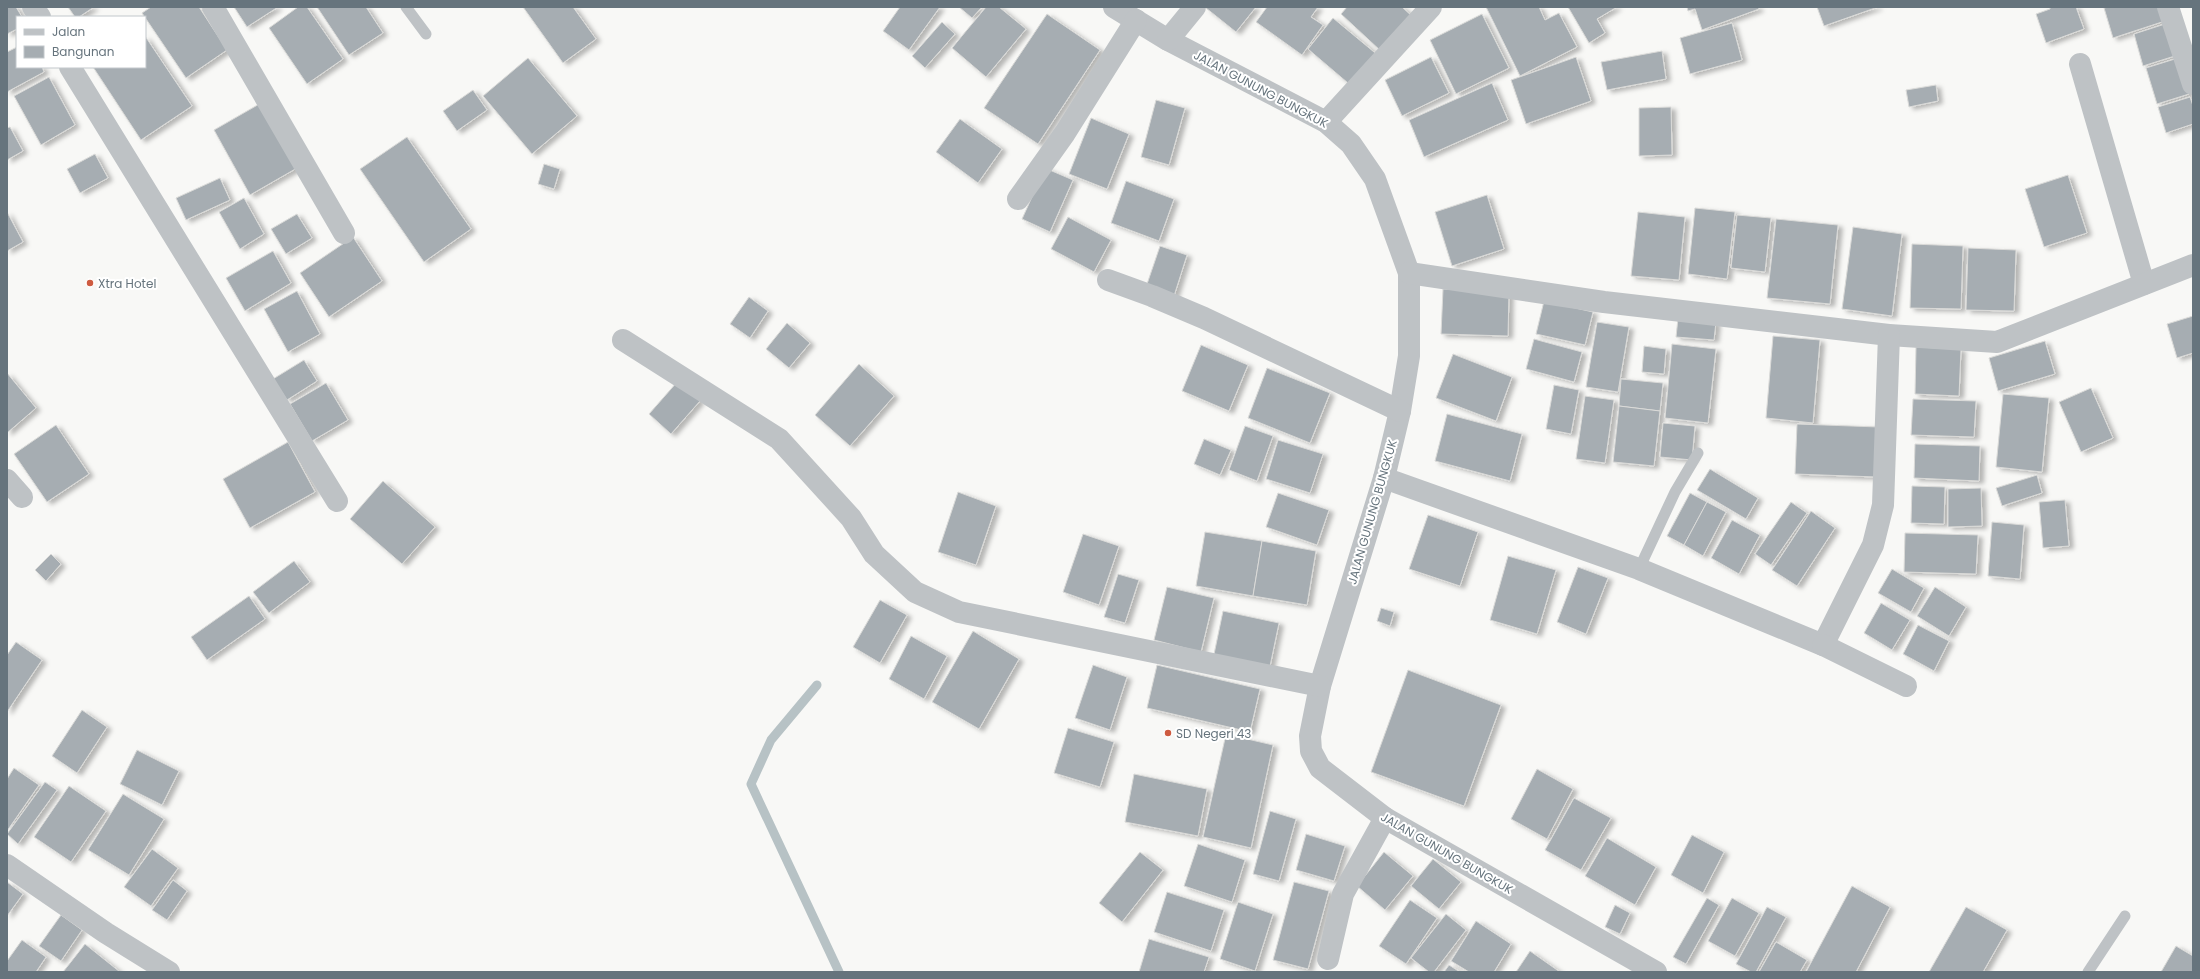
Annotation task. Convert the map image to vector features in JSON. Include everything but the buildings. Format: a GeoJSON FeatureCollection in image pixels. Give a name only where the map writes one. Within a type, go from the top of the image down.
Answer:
{"type":"FeatureCollection","features":[{"type":"Feature","properties":{"kind":"street"},"geometry":{"type":"LineString","coordinates":[[33,7],[39,16]]}},
{"type":"Feature","properties":{"kind":"street"},"geometry":{"type":"LineString","coordinates":[[213,7],[344,233]]}},
{"type":"Feature","properties":{"kind":"street","name":"JALAN GUNUNG BUNGKUK"},"geometry":{"type":"LineString","coordinates":[[1114,7],[1168,40],[1326,122],[1352,144],[1374,179],[1409,273],[1409,356],[1400,411],[1384,478],[1320,686],[1310,736],[1311,751],[1320,768],[1385,818],[1627,965],[1656,972]]}},
{"type":"Feature","properties":{"kind":"street"},"geometry":{"type":"LineString","coordinates":[[1168,40],[1194,7]]}},
{"type":"Feature","properties":{"kind":"street"},"geometry":{"type":"LineString","coordinates":[[1326,122],[1431,7]]}},
{"type":"Feature","properties":{"kind":"street"},"geometry":{"type":"LineString","coordinates":[[2168,7],[2193,84]]}},
{"type":"Feature","properties":{"kind":"street"},"geometry":{"type":"LineString","coordinates":[[1018,199],[1069,127],[1136,20]]}},
{"type":"Feature","properties":{"kind":"street"},"geometry":{"type":"LineString","coordinates":[[2080,64],[2144,284]]}},
{"type":"Feature","properties":{"kind":"street"},"geometry":{"type":"LineString","coordinates":[[71,68],[336,501]]}},
{"type":"Feature","properties":{"kind":"street"},"geometry":{"type":"LineString","coordinates":[[1409,273],[1604,302],[1889,335],[1997,342],[2193,265]]}},
{"type":"Feature","properties":{"kind":"street"},"geometry":{"type":"LineString","coordinates":[[1108,280],[1152,296],[1204,318],[1400,411]]}},
{"type":"Feature","properties":{"kind":"street"},"geometry":{"type":"LineString","coordinates":[[1823,645],[1873,545],[1883,506],[1889,335]]}},
{"type":"Feature","properties":{"kind":"street"},"geometry":{"type":"LineString","coordinates":[[623,340],[779,439],[850,518],[874,554],[915,592],[959,612],[1320,686]]}},
{"type":"Feature","properties":{"kind":"street"},"geometry":{"type":"LineString","coordinates":[[1384,478],[1639,569],[1823,645],[1906,686]]}},
{"type":"Feature","properties":{"kind":"street"},"geometry":{"type":"LineString","coordinates":[[7,480],[22,497]]}},
{"type":"Feature","properties":{"kind":"street"},"geometry":{"type":"LineString","coordinates":[[1328,959],[1343,894],[1385,818]]}},
{"type":"Feature","properties":{"kind":"street"},"geometry":{"type":"LineString","coordinates":[[7,865],[106,933],[169,972]]}},
{"type":"Feature","properties":{"kind":"lane"},"geometry":{"type":"LineString","coordinates":[[406,7],[426,34]]}},
{"type":"Feature","properties":{"kind":"lane"},"geometry":{"type":"LineString","coordinates":[[1639,569],[1675,492],[1698,453]]}},
{"type":"Feature","properties":{"kind":"lane"},"geometry":{"type":"LineString","coordinates":[[2088,972],[2125,916]]}},
{"type":"Feature","properties":{"kind":"waterway"},"geometry":{"type":"LineString","coordinates":[[817,685],[771,740],[751,784],[839,972]]}},
{"type":"Feature","properties":{"kind":"place","name":"Xtra Hotel"},"geometry":{"type":"Point","coordinates":[90,283]}},
{"type":"Feature","properties":{"kind":"place","name":"SD Negeri 43"},"geometry":{"type":"Point","coordinates":[1168,733]}}]}
